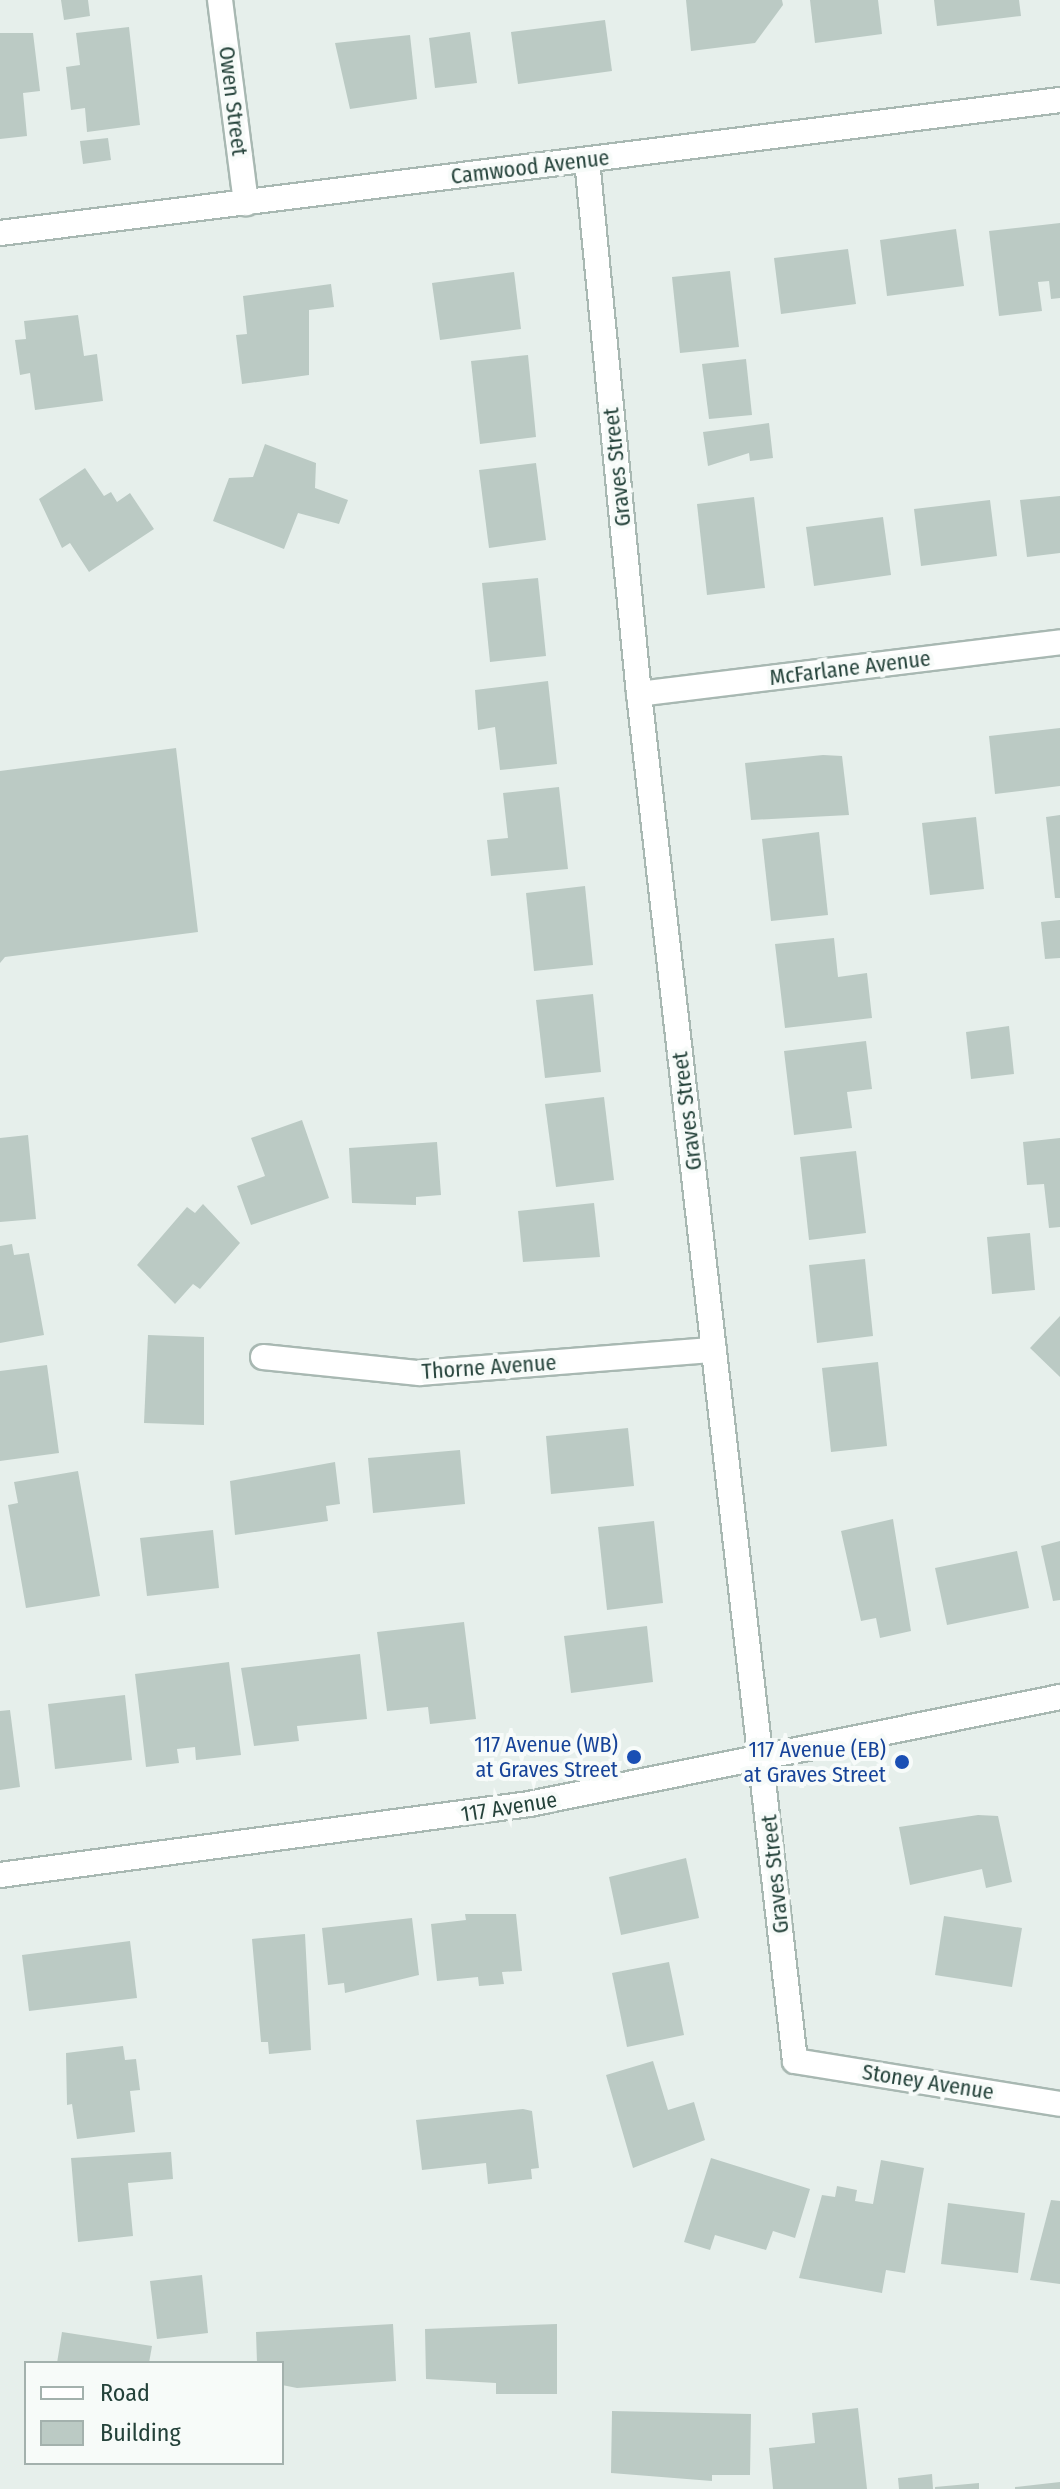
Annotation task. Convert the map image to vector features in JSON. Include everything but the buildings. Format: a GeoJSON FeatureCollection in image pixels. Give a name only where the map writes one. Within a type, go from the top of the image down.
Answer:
{"type":"FeatureCollection","features":[{"type":"Feature","properties":{"kind":"street","name":"Owen Street"},"geometry":{"type":"LineString","coordinates":[[220,0],[246,203]]}},
{"type":"Feature","properties":{"kind":"street","name":"Camwood Avenue"},"geometry":{"type":"LineString","coordinates":[[0,233],[1060,100]]}},
{"type":"Feature","properties":{"kind":"street","name":"Graves Street"},"geometry":{"type":"LineString","coordinates":[[587,160],[639,694],[795,2061]]}},
{"type":"Feature","properties":{"kind":"street","name":"McFarlane Avenue"},"geometry":{"type":"LineString","coordinates":[[639,694],[1060,642]]}},
{"type":"Feature","properties":{"kind":"street","name":"Thorne Avenue"},"geometry":{"type":"LineString","coordinates":[[263,1357],[419,1373],[714,1350]]}},
{"type":"Feature","properties":{"kind":"street","name":"117 Avenue"},"geometry":{"type":"LineString","coordinates":[[0,1875],[514,1807],[1060,1697]]}},
{"type":"Feature","properties":{"kind":"street","name":"Stoney Avenue"},"geometry":{"type":"LineString","coordinates":[[795,2061],[1060,2104]]}},
{"type":"Feature","properties":{"kind":"place","name":"117 Avenue (WB) at Graves Street"},"geometry":{"type":"Point","coordinates":[634,1757]}},
{"type":"Feature","properties":{"kind":"place","name":"117 Avenue (EB) at Graves Street"},"geometry":{"type":"Point","coordinates":[902,1762]}}]}
